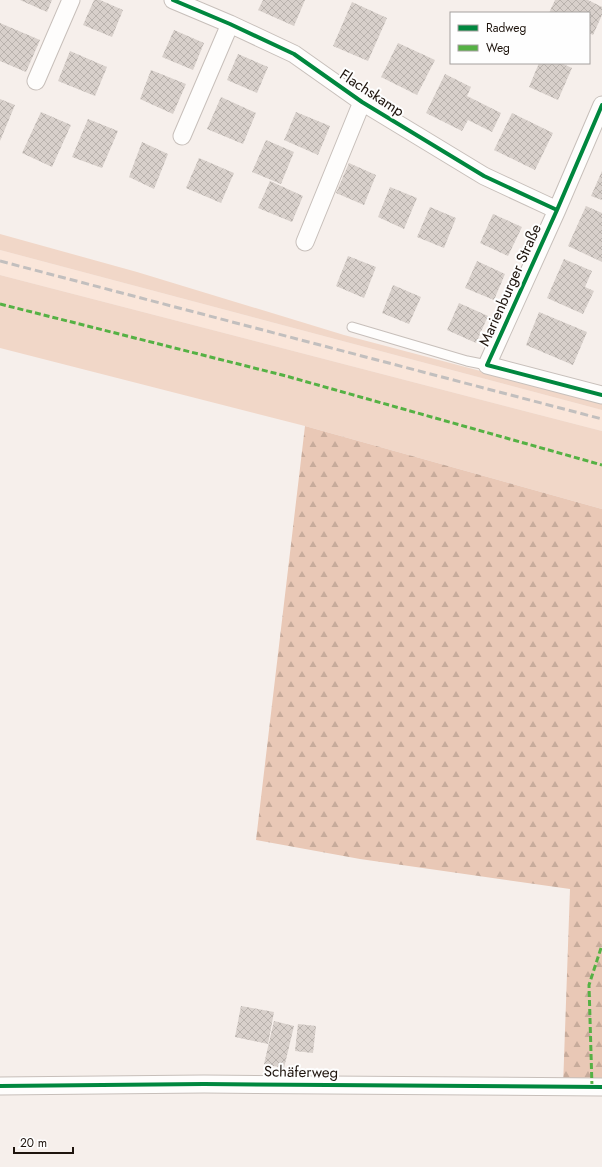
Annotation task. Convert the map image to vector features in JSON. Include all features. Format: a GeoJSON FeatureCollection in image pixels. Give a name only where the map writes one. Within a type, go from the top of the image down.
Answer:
{"type":"FeatureCollection","features":[{"type":"Feature","properties":{"kind":"street"},"geometry":{"type":"LineString","coordinates":[[36,81],[71,0]]}},
{"type":"Feature","properties":{"kind":"street","name":"Flachskamp"},"geometry":{"type":"LineString","coordinates":[[173,0],[230,24],[294,54],[362,102],[484,176],[557,210]]}},
{"type":"Feature","properties":{"kind":"street"},"geometry":{"type":"LineString","coordinates":[[182,136],[230,24]]}},
{"type":"Feature","properties":{"kind":"street","name":"Flachskamp"},"geometry":{"type":"LineString","coordinates":[[305,242],[362,102]]}},
{"type":"Feature","properties":{"kind":"street","name":"Marienburger Straße"},"geometry":{"type":"LineString","coordinates":[[602,105],[557,210],[487,365],[602,395]]}},
{"type":"Feature","properties":{"kind":"street","name":"Schäferweg"},"geometry":{"type":"LineString","coordinates":[[0,1086],[212,1084],[602,1087]]}},
{"type":"Feature","properties":{"kind":"lane"},"geometry":{"type":"LineString","coordinates":[[352,327],[466,361],[487,365]]}},
{"type":"Feature","properties":{"kind":"shaded area"},"geometry":{"type":"Polygon","coordinates":[[[0,234],[137,272],[344,335],[602,403],[602,410],[0,250],[0,234]]]}},
{"type":"Feature","properties":{"kind":"shaded area"},"geometry":{"type":"Polygon","coordinates":[[[0,250],[602,410],[602,431],[0,275],[0,250]]]}},
{"type":"Feature","properties":{"kind":"shaded area"},"geometry":{"type":"Polygon","coordinates":[[[0,275],[602,431],[602,509],[305,426],[0,348],[0,275]]]}},
{"type":"Feature","properties":{"kind":"green space"},"geometry":{"type":"Polygon","coordinates":[[[305,426],[602,509],[602,1087],[563,1087],[570,889],[360,859],[256,840],[305,426]]]}},
{"type":"Feature","properties":{"kind":"building"},"geometry":{"type":"Polygon","coordinates":[[[20,0],[52,0],[47,12],[20,0]]]}},
{"type":"Feature","properties":{"kind":"building"},"geometry":{"type":"Polygon","coordinates":[[[94,0],[100,0],[123,10],[112,37],[83,25],[94,0]]]}},
{"type":"Feature","properties":{"kind":"building"},"geometry":{"type":"Polygon","coordinates":[[[263,0],[305,0],[294,26],[258,10],[263,0]]]}},
{"type":"Feature","properties":{"kind":"building"},"geometry":{"type":"Polygon","coordinates":[[[555,0],[588,0],[602,7],[602,15],[593,35],[590,34],[590,12],[549,12],[555,0]]]}},
{"type":"Feature","properties":{"kind":"building"},"geometry":{"type":"Polygon","coordinates":[[[352,2],[387,18],[368,61],[333,46],[352,2]]]}},
{"type":"Feature","properties":{"kind":"building"},"geometry":{"type":"Polygon","coordinates":[[[0,23],[40,40],[26,72],[0,61],[0,23]]]}},
{"type":"Feature","properties":{"kind":"building"},"geometry":{"type":"Polygon","coordinates":[[[174,30],[204,43],[193,70],[162,57],[174,30]]]}},
{"type":"Feature","properties":{"kind":"building"},"geometry":{"type":"Polygon","coordinates":[[[398,43],[435,60],[417,95],[381,77],[398,43]]]}},
{"type":"Feature","properties":{"kind":"building"},"geometry":{"type":"Polygon","coordinates":[[[70,51],[107,67],[95,96],[58,81],[70,51]]]}},
{"type":"Feature","properties":{"kind":"building"},"geometry":{"type":"Polygon","coordinates":[[[238,54],[268,67],[257,93],[227,80],[238,54]]]}},
{"type":"Feature","properties":{"kind":"building"},"geometry":{"type":"Polygon","coordinates":[[[539,64],[563,64],[572,68],[558,100],[529,87],[539,64]]]}},
{"type":"Feature","properties":{"kind":"building"},"geometry":{"type":"Polygon","coordinates":[[[151,70],[186,84],[173,114],[140,99],[151,70]]]}},
{"type":"Feature","properties":{"kind":"building"},"geometry":{"type":"Polygon","coordinates":[[[445,74],[471,87],[467,96],[501,113],[492,132],[468,120],[462,131],[426,113],[445,74]]]}},
{"type":"Feature","properties":{"kind":"building"},"geometry":{"type":"Polygon","coordinates":[[[221,97],[256,113],[243,144],[207,129],[221,97]]]}},
{"type":"Feature","properties":{"kind":"building"},"geometry":{"type":"Polygon","coordinates":[[[0,99],[15,105],[0,141],[0,99]]]}},
{"type":"Feature","properties":{"kind":"building"},"geometry":{"type":"Polygon","coordinates":[[[41,112],[71,125],[52,167],[22,153],[41,112]]]}},
{"type":"Feature","properties":{"kind":"building"},"geometry":{"type":"Polygon","coordinates":[[[296,112],[330,126],[318,155],[284,140],[296,112]]]}},
{"type":"Feature","properties":{"kind":"building"},"geometry":{"type":"Polygon","coordinates":[[[512,113],[553,133],[535,170],[494,150],[512,113]]]}},
{"type":"Feature","properties":{"kind":"building"},"geometry":{"type":"Polygon","coordinates":[[[88,119],[118,131],[102,168],[72,157],[88,119]]]}},
{"type":"Feature","properties":{"kind":"building"},"geometry":{"type":"Polygon","coordinates":[[[266,140],[294,152],[281,184],[252,172],[266,140]]]}},
{"type":"Feature","properties":{"kind":"building"},"geometry":{"type":"Polygon","coordinates":[[[142,142],[168,154],[154,189],[129,177],[142,142]]]}},
{"type":"Feature","properties":{"kind":"building"},"geometry":{"type":"Polygon","coordinates":[[[199,158],[234,173],[221,203],[186,188],[199,158]]]}},
{"type":"Feature","properties":{"kind":"building"},"geometry":{"type":"Polygon","coordinates":[[[349,163],[376,175],[364,205],[336,193],[349,163]]]}},
{"type":"Feature","properties":{"kind":"building"},"geometry":{"type":"Polygon","coordinates":[[[602,171],[602,200],[591,196],[602,171]]]}},
{"type":"Feature","properties":{"kind":"building"},"geometry":{"type":"Polygon","coordinates":[[[270,181],[303,196],[292,222],[258,208],[270,181]]]}},
{"type":"Feature","properties":{"kind":"building"},"geometry":{"type":"Polygon","coordinates":[[[390,187],[417,198],[404,229],[378,217],[390,187]]]}},
{"type":"Feature","properties":{"kind":"building"},"geometry":{"type":"Polygon","coordinates":[[[586,206],[602,213],[602,262],[568,246],[586,206]]]}},
{"type":"Feature","properties":{"kind":"building"},"geometry":{"type":"Polygon","coordinates":[[[430,207],[456,218],[444,248],[417,237],[430,207]]]}},
{"type":"Feature","properties":{"kind":"building"},"geometry":{"type":"Polygon","coordinates":[[[493,214],[522,227],[508,256],[480,243],[493,214]]]}},
{"type":"Feature","properties":{"kind":"building"},"geometry":{"type":"Polygon","coordinates":[[[348,256],[376,267],[364,298],[336,286],[348,256]]]}},
{"type":"Feature","properties":{"kind":"building"},"geometry":{"type":"Polygon","coordinates":[[[564,259],[592,271],[585,287],[594,291],[583,314],[547,298],[564,259]]]}},
{"type":"Feature","properties":{"kind":"building"},"geometry":{"type":"Polygon","coordinates":[[[477,261],[505,274],[494,300],[465,288],[477,261]]]}},
{"type":"Feature","properties":{"kind":"building"},"geometry":{"type":"Polygon","coordinates":[[[393,285],[421,297],[409,324],[382,313],[393,285]]]}},
{"type":"Feature","properties":{"kind":"building"},"geometry":{"type":"Polygon","coordinates":[[[459,303],[488,316],[476,343],[447,330],[459,303]]]}},
{"type":"Feature","properties":{"kind":"building"},"geometry":{"type":"Polygon","coordinates":[[[539,312],[587,332],[573,365],[526,345],[539,312]]]}},
{"type":"Feature","properties":{"kind":"building"},"geometry":{"type":"Polygon","coordinates":[[[241,1006],[274,1012],[268,1044],[235,1037],[241,1006]]]}},
{"type":"Feature","properties":{"kind":"building"},"geometry":{"type":"Polygon","coordinates":[[[274,1021],[294,1026],[284,1068],[264,1064],[274,1021]]]}},
{"type":"Feature","properties":{"kind":"building"},"geometry":{"type":"Polygon","coordinates":[[[298,1024],[316,1026],[313,1053],[295,1051],[298,1024]]]}},
{"type":"Feature","properties":{"kind":"railway"},"geometry":{"type":"LineString","coordinates":[[0,261],[602,419]]}},
{"type":"Feature","properties":{"kind":"marked path"},"geometry":{"type":"LineString","coordinates":[[0,304],[286,376],[602,465]]}},
{"type":"Feature","properties":{"kind":"marked path"},"geometry":{"type":"LineString","coordinates":[[592,1087],[589,985],[602,945]]}},
{"type":"Feature","properties":{"kind":"cycle path"},"geometry":{"type":"LineString","coordinates":[[173,0],[230,24],[294,54],[362,102],[484,176],[557,210]]}},
{"type":"Feature","properties":{"kind":"cycle path"},"geometry":{"type":"LineString","coordinates":[[602,105],[557,210],[487,365],[602,395]]}},
{"type":"Feature","properties":{"kind":"cycle path"},"geometry":{"type":"LineString","coordinates":[[0,1086],[204,1084],[602,1087]]}}]}
